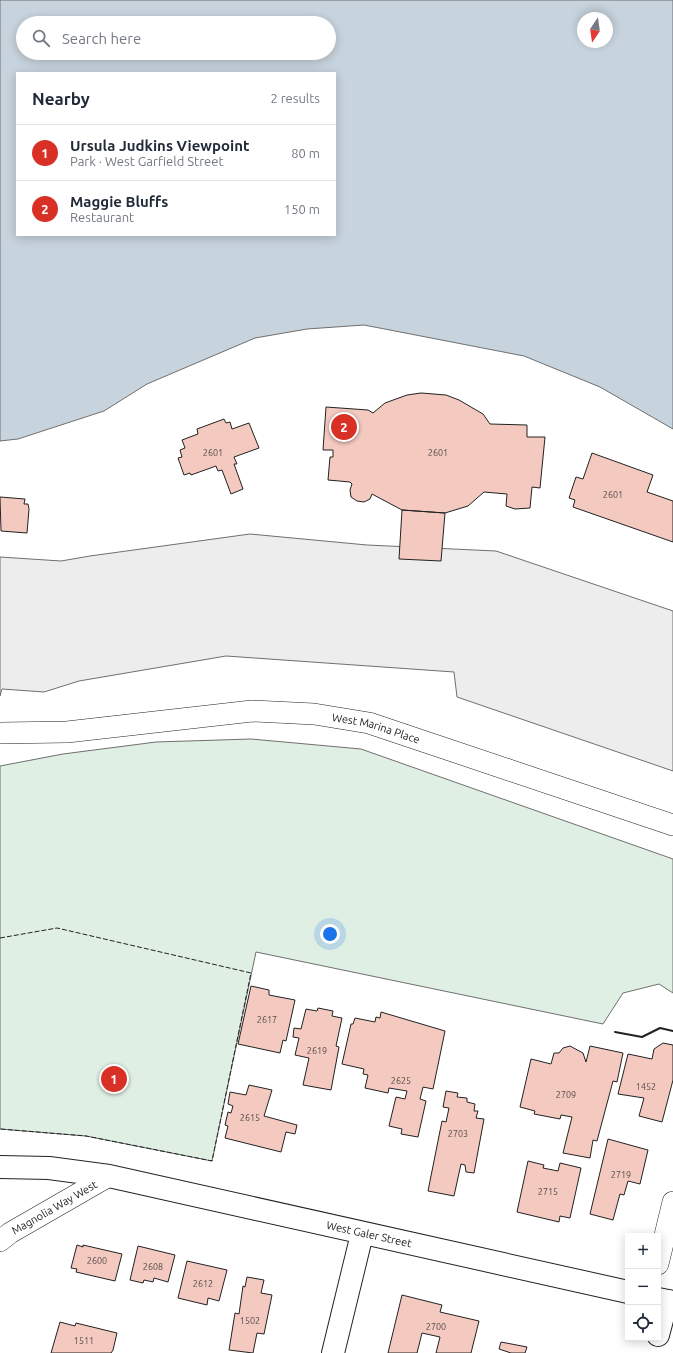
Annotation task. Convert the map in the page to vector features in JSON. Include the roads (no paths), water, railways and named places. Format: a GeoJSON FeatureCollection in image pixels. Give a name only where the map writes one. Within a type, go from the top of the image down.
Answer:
{"type":"FeatureCollection","features":[{"type":"Feature","properties":{"kind":"main road","name":"West Galer Street"},"geometry":{"type":"LineString","coordinates":[[0,1167],[49,1168],[109,1176],[362,1234],[625,1291]]}},
{"type":"Feature","properties":{"kind":"main road"},"geometry":{"type":"LineString","coordinates":[[333,1353],[362,1234]]}},
{"type":"Feature","properties":{"kind":"main road"},"geometry":{"type":"LineString","coordinates":[[661,1323],[666,1300]]}},
{"type":"Feature","properties":{"kind":"main road"},"geometry":{"type":"LineString","coordinates":[[654,1353],[657,1341]]}},
{"type":"Feature","properties":{"kind":"street","name":"West Marina Place"},"geometry":{"type":"LineString","coordinates":[[0,733],[67,732],[252,711],[314,714],[369,723],[673,825]]}},
{"type":"Feature","properties":{"kind":"street","name":"West Marina Place"},"geometry":{"type":"LineString","coordinates":[[0,748],[30,744],[67,732]]}},
{"type":"Feature","properties":{"kind":"street","name":"Magnolia Way West"},"geometry":{"type":"LineString","coordinates":[[5,1237],[109,1176]]}},
{"type":"Feature","properties":{"kind":"street"},"geometry":{"type":"LineString","coordinates":[[661,1252],[673,1202]]}},
{"type":"Feature","properties":{"kind":"place","name":"Maggie Bluffs"},"geometry":{"type":"Point","coordinates":[344,427]}},
{"type":"Feature","properties":{"kind":"place","name":"Ursula Judkins Viewpoint"},"geometry":{"type":"Point","coordinates":[114,1079]}}]}
